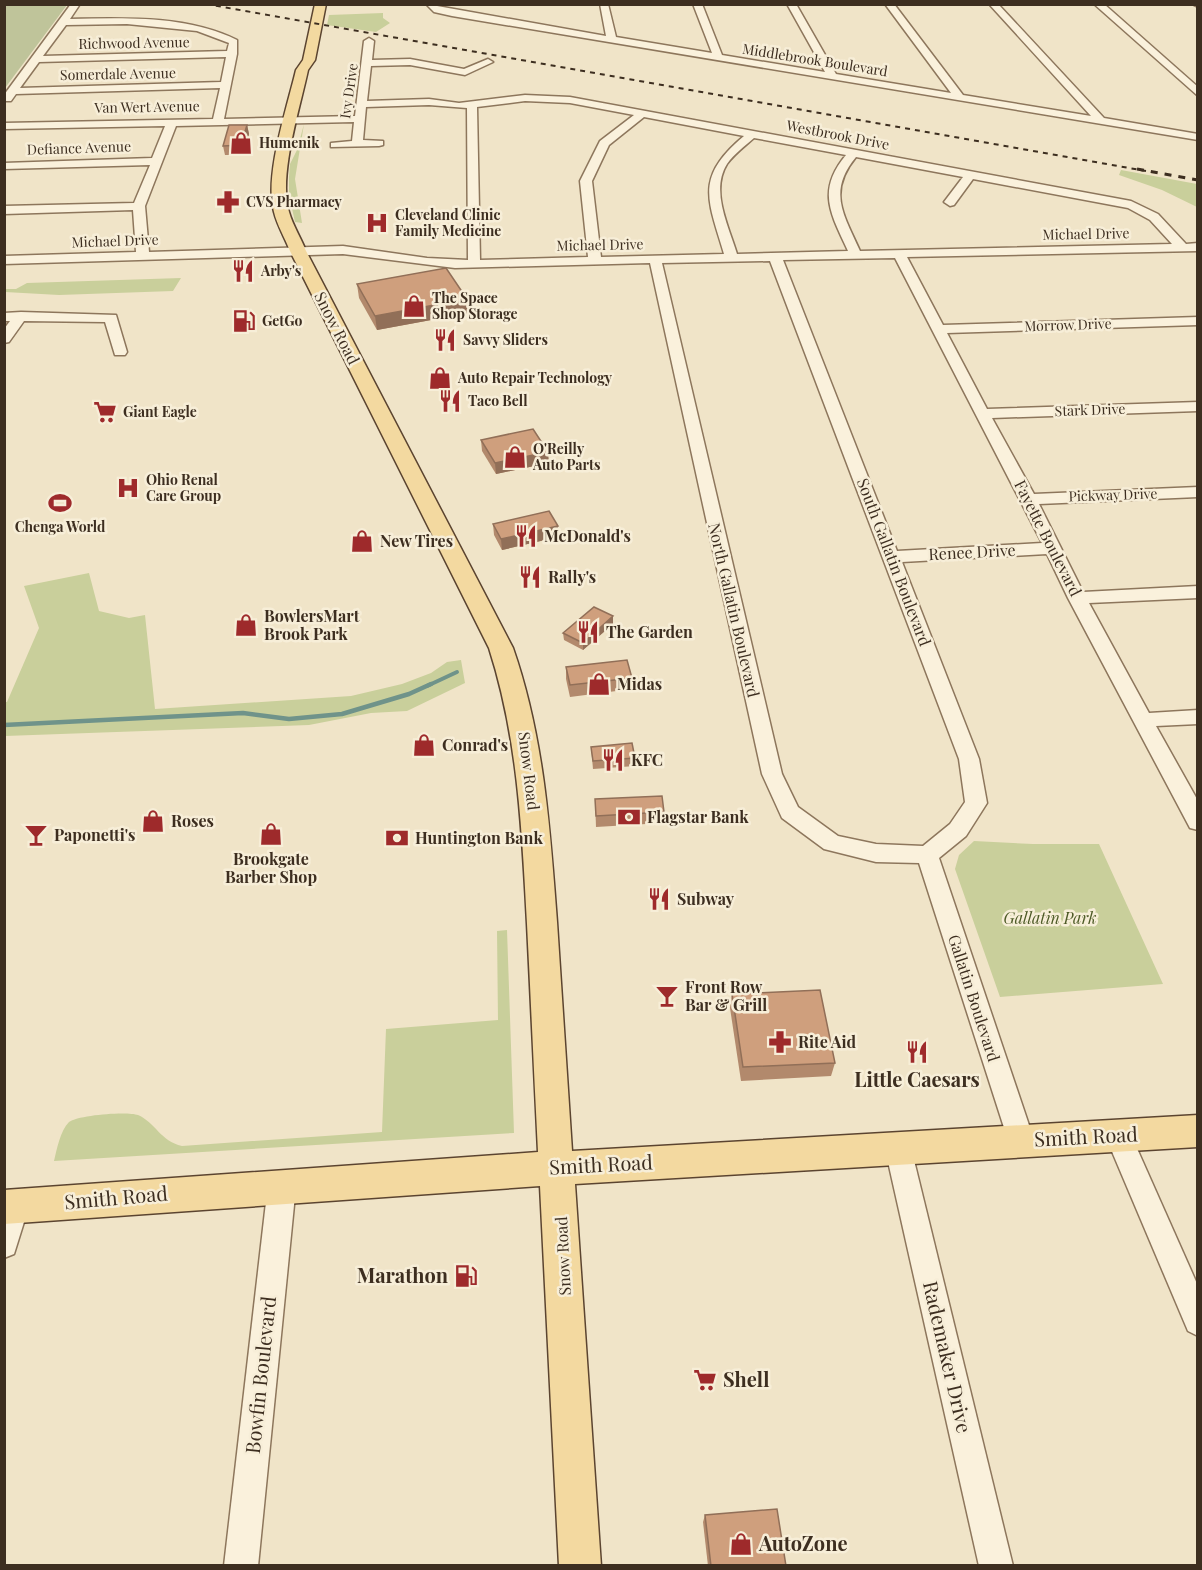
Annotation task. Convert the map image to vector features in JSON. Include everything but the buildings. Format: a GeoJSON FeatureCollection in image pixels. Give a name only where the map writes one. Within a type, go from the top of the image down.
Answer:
{"type":"FeatureCollection","features":[{"type":"Feature","properties":{"kind":"main road","name":"Snow Road"},"geometry":{"type":"LineString","coordinates":[[302,70],[299,60],[312,4]]}},
{"type":"Feature","properties":{"kind":"main road","name":"Snow Road"},"geometry":{"type":"LineString","coordinates":[[321,4],[309,60],[302,70],[281,164],[279,196],[281,211],[298,251],[501,648],[524,725],[535,810],[580,1566]]}},
{"type":"Feature","properties":{"kind":"main road","name":"Smith Road"},"geometry":{"type":"LineString","coordinates":[[10,1207],[282,1185],[558,1167],[1197,1131]]}},
{"type":"Feature","properties":{"kind":"street"},"geometry":{"type":"LineString","coordinates":[[4,102],[76,4]]}},
{"type":"Feature","properties":{"kind":"street","name":"Middlebrook Boulevard"},"geometry":{"type":"LineString","coordinates":[[430,4],[443,11],[502,22],[1197,137]]}},
{"type":"Feature","properties":{"kind":"street"},"geometry":{"type":"LineString","coordinates":[[604,4],[612,40]]}},
{"type":"Feature","properties":{"kind":"street"},"geometry":{"type":"LineString","coordinates":[[697,4],[718,57]]}},
{"type":"Feature","properties":{"kind":"street"},"geometry":{"type":"LineString","coordinates":[[791,4],[832,76]]}},
{"type":"Feature","properties":{"kind":"street"},"geometry":{"type":"LineString","coordinates":[[889,4],[960,98]]}},
{"type":"Feature","properties":{"kind":"street"},"geometry":{"type":"LineString","coordinates":[[993,4],[1102,122]]}},
{"type":"Feature","properties":{"kind":"street"},"geometry":{"type":"LineString","coordinates":[[1098,4],[1197,93]]}},
{"type":"Feature","properties":{"kind":"street"},"geometry":{"type":"LineString","coordinates":[[502,22],[517,12]]}},
{"type":"Feature","properties":{"kind":"street"},"geometry":{"type":"LineString","coordinates":[[63,22],[151,22],[213,32],[234,42],[218,121]]}},
{"type":"Feature","properties":{"kind":"street","name":"Ivy Drive"},"geometry":{"type":"LineString","coordinates":[[357,144],[360,104],[372,45]]}},
{"type":"Feature","properties":{"kind":"street","name":"Richwood Avenue"},"geometry":{"type":"LineString","coordinates":[[36,59],[232,54]]}},
{"type":"Feature","properties":{"kind":"street"},"geometry":{"type":"LineString","coordinates":[[367,63],[410,62],[465,72],[488,62]]}},
{"type":"Feature","properties":{"kind":"street","name":"Somerdale Avenue"},"geometry":{"type":"LineString","coordinates":[[13,91],[225,85]]}},
{"type":"Feature","properties":{"kind":"street","name":"Westbrook Drive"},"geometry":{"type":"LineString","coordinates":[[360,104],[429,102],[459,106],[546,97],[643,113],[1131,205],[1154,217],[1182,247]]}},
{"type":"Feature","properties":{"kind":"street"},"geometry":{"type":"LineString","coordinates":[[472,105],[474,264]]}},
{"type":"Feature","properties":{"kind":"street"},"geometry":{"type":"LineString","coordinates":[[595,260],[586,181],[603,143],[643,113]]}},
{"type":"Feature","properties":{"kind":"street","name":"Van Wert Avenue"},"geometry":{"type":"LineString","coordinates":[[4,126],[359,117]]}},
{"type":"Feature","properties":{"kind":"street"},"geometry":{"type":"LineString","coordinates":[[143,255],[139,206],[172,122]]}},
{"type":"Feature","properties":{"kind":"street"},"geometry":{"type":"LineString","coordinates":[[732,258],[713,188],[716,174],[723,161],[753,134]]}},
{"type":"Feature","properties":{"kind":"street"},"geometry":{"type":"LineString","coordinates":[[335,145],[379,143]]}},
{"type":"Feature","properties":{"kind":"street"},"geometry":{"type":"LineString","coordinates":[[853,153],[840,166],[833,182],[832,198],[856,255]]}},
{"type":"Feature","properties":{"kind":"street","name":"Defiance Avenue"},"geometry":{"type":"LineString","coordinates":[[4,166],[155,161]]}},
{"type":"Feature","properties":{"kind":"street"},"geometry":{"type":"LineString","coordinates":[[950,202],[970,175]]}},
{"type":"Feature","properties":{"kind":"street"},"geometry":{"type":"LineString","coordinates":[[4,210],[139,206]]}},
{"type":"Feature","properties":{"kind":"street","name":"Michael Drive"},"geometry":{"type":"LineString","coordinates":[[4,260],[343,250],[375,253],[424,263],[474,264],[1197,246]]}},
{"type":"Feature","properties":{"kind":"street","name":"Fayette Boulevard"},"geometry":{"type":"LineString","coordinates":[[899,254],[1029,499],[1077,598],[1197,822]]}},
{"type":"Feature","properties":{"kind":"street","name":"South Gallatin Boulevard"},"geometry":{"type":"LineString","coordinates":[[775,256],[893,556],[969,759],[976,803],[958,830],[927,855]]}},
{"type":"Feature","properties":{"kind":"street","name":"North Gallatin Boulevard"},"geometry":{"type":"LineString","coordinates":[[655,259],[772,774],[790,812],[832,843],[876,853],[927,855]]}},
{"type":"Feature","properties":{"kind":"street"},"geometry":{"type":"LineString","coordinates":[[4,339],[21,316]]}},
{"type":"Feature","properties":{"kind":"street"},"geometry":{"type":"LineString","coordinates":[[4,317],[111,318],[120,352]]}},
{"type":"Feature","properties":{"kind":"street","name":"Morrow Drive"},"geometry":{"type":"LineString","coordinates":[[939,329],[1197,321]]}},
{"type":"Feature","properties":{"kind":"street","name":"Stark Drive"},"geometry":{"type":"LineString","coordinates":[[982,414],[1197,406]]}},
{"type":"Feature","properties":{"kind":"street","name":"Pickway Drive"},"geometry":{"type":"LineString","coordinates":[[1029,499],[1197,492]]}},
{"type":"Feature","properties":{"kind":"street","name":"Renee Drive"},"geometry":{"type":"LineString","coordinates":[[893,556],[1052,549]]}},
{"type":"Feature","properties":{"kind":"street"},"geometry":{"type":"LineString","coordinates":[[1077,598],[1197,592]]}},
{"type":"Feature","properties":{"kind":"street"},"geometry":{"type":"LineString","coordinates":[[1144,720],[1197,717]]}},
{"type":"Feature","properties":{"kind":"street","name":"Gallatin Boulevard"},"geometry":{"type":"LineString","coordinates":[[927,855],[1021,1140]]}},
{"type":"Feature","properties":{"kind":"street"},"geometry":{"type":"LineString","coordinates":[[1118,1135],[1197,1321]]}},
{"type":"Feature","properties":{"kind":"street","name":"Rademaker Drive"},"geometry":{"type":"LineString","coordinates":[[898,1148],[996,1566]]}},
{"type":"Feature","properties":{"kind":"street","name":"Bowfin Boulevard"},"geometry":{"type":"LineString","coordinates":[[241,1566],[282,1185]]}},
{"type":"Feature","properties":{"kind":"street"},"geometry":{"type":"LineString","coordinates":[[4,1244],[10,1207]]}},
{"type":"Feature","properties":{"kind":"green space"},"geometry":{"type":"Polygon","coordinates":[[[4,5],[67,5],[5,88],[4,5]]]}},
{"type":"Feature","properties":{"kind":"green space"},"geometry":{"type":"Polygon","coordinates":[[[383,13],[383,18],[390,23],[376,32],[327,25],[329,15],[383,13]]]}},
{"type":"Feature","properties":{"kind":"green space"},"geometry":{"type":"Polygon","coordinates":[[[304,124],[295,179],[302,223],[295,222],[289,195],[289,177],[290,164],[297,150],[304,124]]]}},
{"type":"Feature","properties":{"kind":"green space"},"geometry":{"type":"Polygon","coordinates":[[[1121,170],[1197,184],[1197,207],[1162,190],[1119,175],[1121,170]]]}},
{"type":"Feature","properties":{"kind":"green space"},"geometry":{"type":"Polygon","coordinates":[[[181,278],[173,291],[59,295],[5,292],[5,289],[16,289],[27,283],[181,278]]]}},
{"type":"Feature","properties":{"kind":"green space"},"geometry":{"type":"Polygon","coordinates":[[[89,573],[99,611],[129,618],[145,615],[155,709],[351,696],[402,684],[431,673],[447,662],[461,660],[465,683],[407,711],[371,713],[309,725],[5,736],[5,702],[7,702],[39,628],[24,586],[89,573]]]}},
{"type":"Feature","properties":{"kind":"green space","name":"Gallatin Park"},"geometry":{"type":"Polygon","coordinates":[[[974,841],[1099,844],[1163,984],[1000,997],[955,869],[959,855],[974,841]]]}},
{"type":"Feature","properties":{"kind":"green space"},"geometry":{"type":"Polygon","coordinates":[[[507,930],[514,1133],[54,1161],[61,1135],[69,1122],[82,1117],[103,1114],[138,1115],[168,1140],[182,1146],[382,1132],[386,1029],[498,1020],[497,931],[507,930]]]}},
{"type":"Feature","properties":{"kind":"waterway"},"geometry":{"type":"LineString","coordinates":[[427,686],[457,672]]}},
{"type":"Feature","properties":{"kind":"waterway"},"geometry":{"type":"LineString","coordinates":[[4,725],[243,713],[289,719],[342,714],[409,694],[431,684]]}},
{"type":"Feature","properties":{"kind":"railway"},"geometry":{"type":"LineString","coordinates":[[206,4],[1146,171]]}},
{"type":"Feature","properties":{"kind":"railway"},"geometry":{"type":"LineString","coordinates":[[1137,169],[1198,180]]}},
{"type":"Feature","properties":{"kind":"place","name":"Humenik"},"geometry":{"type":"Point","coordinates":[241,143]}},
{"type":"Feature","properties":{"kind":"place","name":"CVS Pharmacy"},"geometry":{"type":"Point","coordinates":[228,202]}},
{"type":"Feature","properties":{"kind":"place","name":"Cleveland Clinic Family Medicine"},"geometry":{"type":"Point","coordinates":[377,223]}},
{"type":"Feature","properties":{"kind":"place","name":"Arby's"},"geometry":{"type":"Point","coordinates":[243,271]}},
{"type":"Feature","properties":{"kind":"place","name":"The Space Shop Storage"},"geometry":{"type":"Point","coordinates":[414,306]}},
{"type":"Feature","properties":{"kind":"place","name":"GetGo"},"geometry":{"type":"Point","coordinates":[244,321]}},
{"type":"Feature","properties":{"kind":"place","name":"Savvy Sliders"},"geometry":{"type":"Point","coordinates":[445,340]}},
{"type":"Feature","properties":{"kind":"place","name":"Auto Repair Technology"},"geometry":{"type":"Point","coordinates":[440,378]}},
{"type":"Feature","properties":{"kind":"place","name":"Taco Bell"},"geometry":{"type":"Point","coordinates":[450,401]}},
{"type":"Feature","properties":{"kind":"place","name":"Giant Eagle"},"geometry":{"type":"Point","coordinates":[105,412]}},
{"type":"Feature","properties":{"kind":"place","name":"O'Reilly Auto Parts"},"geometry":{"type":"Point","coordinates":[515,457]}},
{"type":"Feature","properties":{"kind":"place","name":"Ohio Renal Care Group"},"geometry":{"type":"Point","coordinates":[128,488]}},
{"type":"Feature","properties":{"kind":"place","name":"Chenga World"},"geometry":{"type":"Point","coordinates":[60,503]}},
{"type":"Feature","properties":{"kind":"place","name":"McDonald's"},"geometry":{"type":"Point","coordinates":[526,536]}},
{"type":"Feature","properties":{"kind":"place","name":"New Tires"},"geometry":{"type":"Point","coordinates":[362,541]}},
{"type":"Feature","properties":{"kind":"place","name":"Rally's"},"geometry":{"type":"Point","coordinates":[530,577]}},
{"type":"Feature","properties":{"kind":"place","name":"BowlersMart Brook Park"},"geometry":{"type":"Point","coordinates":[246,625]}},
{"type":"Feature","properties":{"kind":"place","name":"The Garden"},"geometry":{"type":"Point","coordinates":[588,632]}},
{"type":"Feature","properties":{"kind":"place","name":"Midas"},"geometry":{"type":"Point","coordinates":[599,684]}},
{"type":"Feature","properties":{"kind":"place","name":"Conrad's"},"geometry":{"type":"Point","coordinates":[424,745]}},
{"type":"Feature","properties":{"kind":"place","name":"KFC"},"geometry":{"type":"Point","coordinates":[613,760]}},
{"type":"Feature","properties":{"kind":"place","name":"Flagstar Bank"},"geometry":{"type":"Point","coordinates":[629,817]}},
{"type":"Feature","properties":{"kind":"place","name":"Roses"},"geometry":{"type":"Point","coordinates":[153,821]}},
{"type":"Feature","properties":{"kind":"place","name":"Brookgate Barber Shop"},"geometry":{"type":"Point","coordinates":[271,834]}},
{"type":"Feature","properties":{"kind":"place","name":"Paponetti's"},"geometry":{"type":"Point","coordinates":[36,835]}},
{"type":"Feature","properties":{"kind":"place","name":"Huntington Bank"},"geometry":{"type":"Point","coordinates":[397,838]}},
{"type":"Feature","properties":{"kind":"place","name":"Subway"},"geometry":{"type":"Point","coordinates":[659,899]}},
{"type":"Feature","properties":{"kind":"place","name":"Front Row Bar & Grill"},"geometry":{"type":"Point","coordinates":[667,996]}},
{"type":"Feature","properties":{"kind":"place","name":"Rite Aid"},"geometry":{"type":"Point","coordinates":[780,1042]}},
{"type":"Feature","properties":{"kind":"place","name":"Little Caesars"},"geometry":{"type":"Point","coordinates":[917,1052]}},
{"type":"Feature","properties":{"kind":"place","name":"Marathon"},"geometry":{"type":"Point","coordinates":[466,1276]}},
{"type":"Feature","properties":{"kind":"place","name":"Shell"},"geometry":{"type":"Point","coordinates":[705,1380]}},
{"type":"Feature","properties":{"kind":"place","name":"AutoZone"},"geometry":{"type":"Point","coordinates":[741,1544]}}]}
